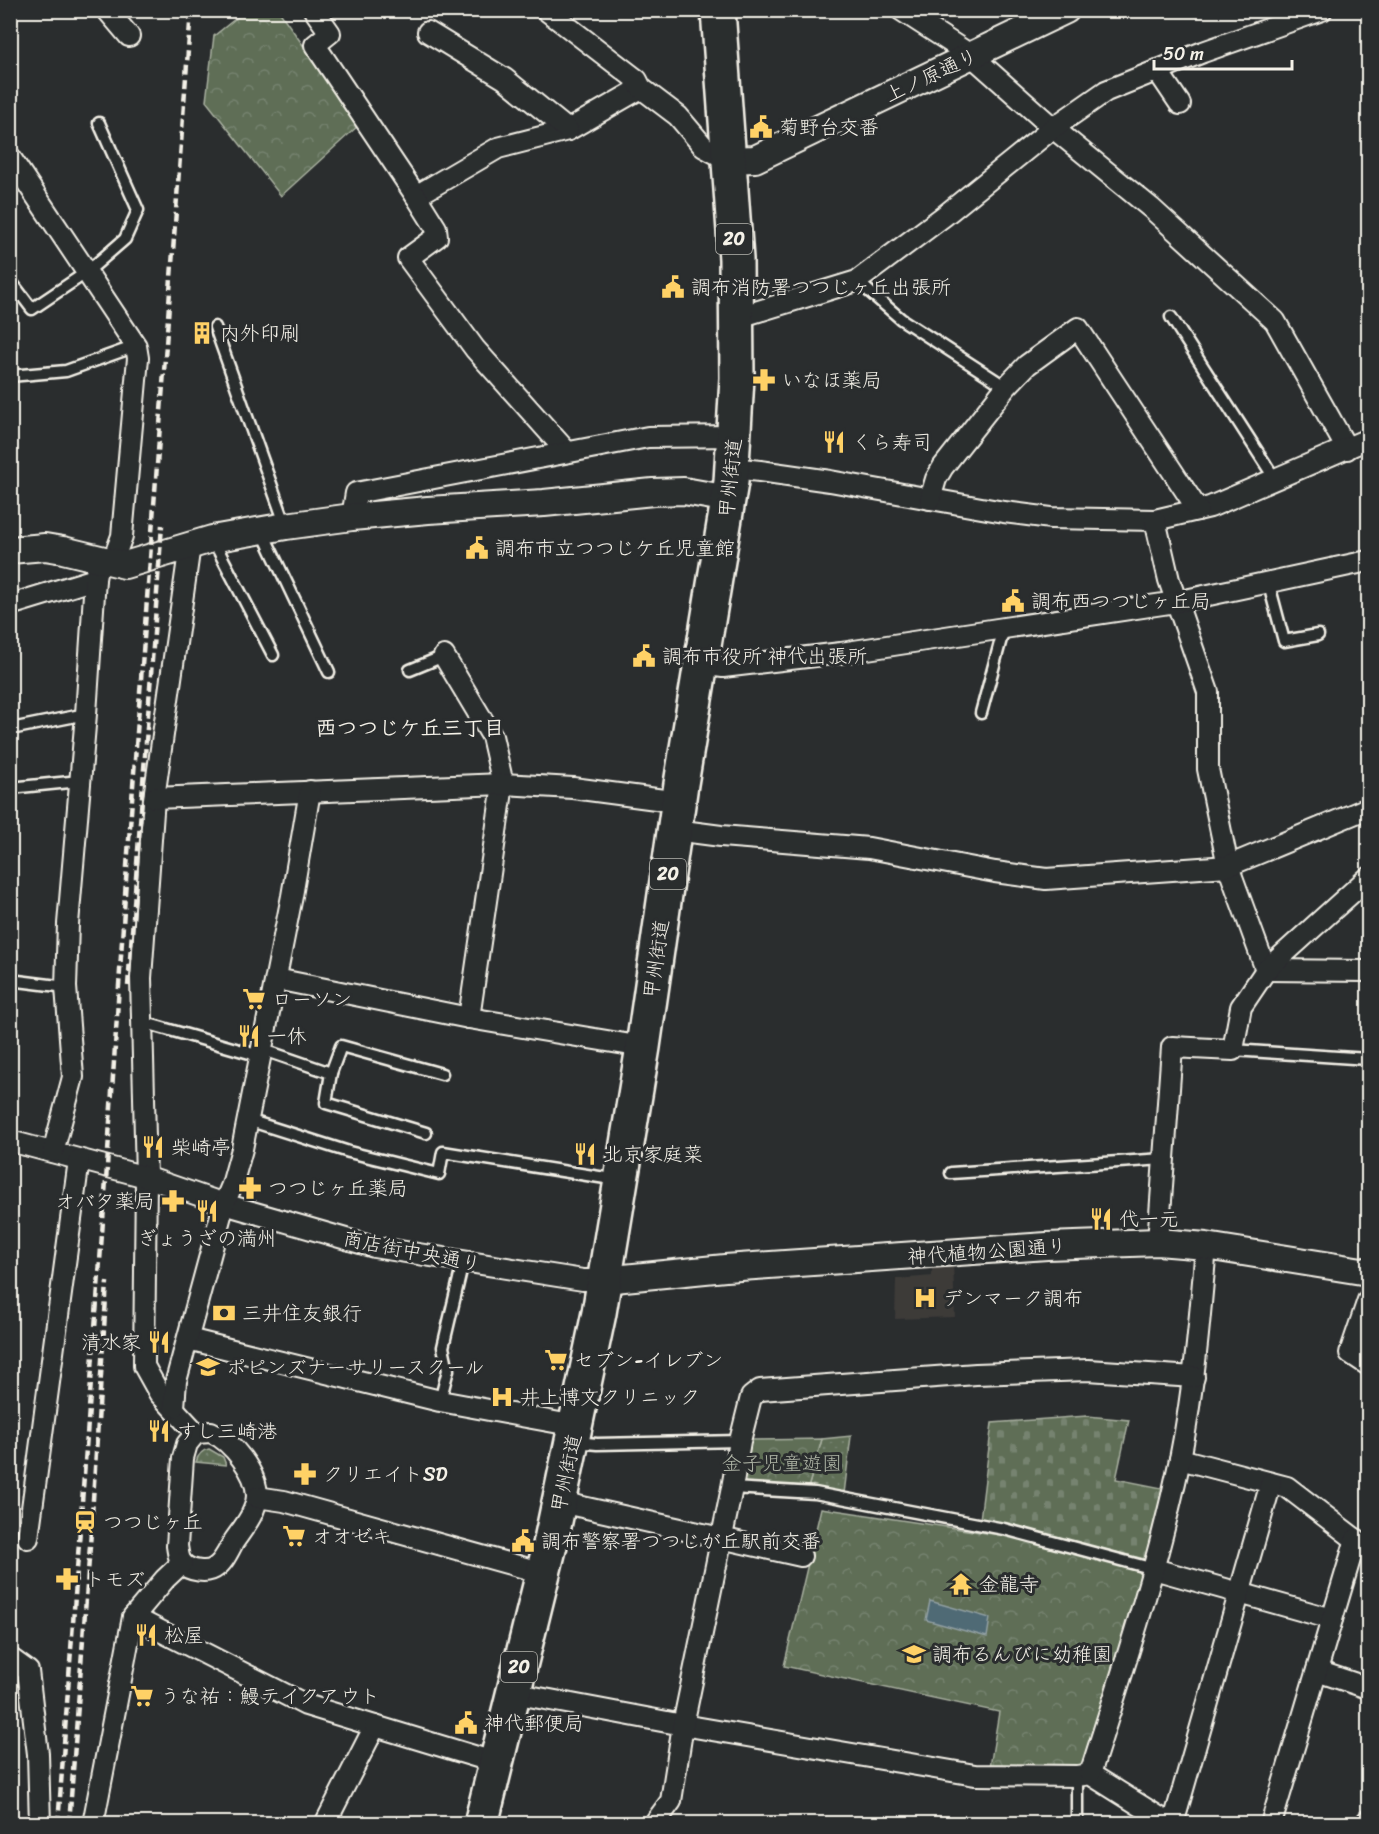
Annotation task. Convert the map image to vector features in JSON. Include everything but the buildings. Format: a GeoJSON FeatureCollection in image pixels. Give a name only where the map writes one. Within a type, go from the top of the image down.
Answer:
{"type":"FeatureCollection","features":[{"type":"Feature","properties":{"kind":"highway","name":"甲州街道"},"geometry":{"type":"LineString","coordinates":[[481,1824],[560,1502],[604,1280],[643,1047],[677,816],[731,484],[737,378],[736,259],[718,10]]}},
{"type":"Feature","properties":{"kind":"street"},"geometry":{"type":"LineString","coordinates":[[107,10],[129,36]]}},
{"type":"Feature","properties":{"kind":"street"},"geometry":{"type":"LineString","coordinates":[[314,10],[330,33],[315,45],[436,228],[437,237],[408,258],[475,349],[567,452]]}},
{"type":"Feature","properties":{"kind":"street"},"geometry":{"type":"LineString","coordinates":[[546,10],[637,80],[641,88],[678,116],[704,147],[728,160]]}},
{"type":"Feature","properties":{"kind":"street"},"geometry":{"type":"LineString","coordinates":[[901,10],[972,56],[1053,128],[1151,208],[1275,321],[1347,449]]}},
{"type":"Feature","properties":{"kind":"street","name":"上ノ原通り"},"geometry":{"type":"LineString","coordinates":[[728,160],[755,159],[1066,10]]}},
{"type":"Feature","properties":{"kind":"street"},"geometry":{"type":"LineString","coordinates":[[736,318],[857,281],[944,216],[1053,128],[1106,91],[1203,52],[1322,10]]}},
{"type":"Feature","properties":{"kind":"street"},"geometry":{"type":"LineString","coordinates":[[428,32],[505,79],[568,130]]}},
{"type":"Feature","properties":{"kind":"street"},"geometry":{"type":"LineString","coordinates":[[1157,70],[1180,104]]}},
{"type":"Feature","properties":{"kind":"street"},"geometry":{"type":"LineString","coordinates":[[416,196],[498,148],[568,130],[641,88]]}},
{"type":"Feature","properties":{"kind":"street"},"geometry":{"type":"LineString","coordinates":[[12,163],[136,346],[138,358],[122,536],[102,567],[86,714],[68,924],[66,987],[72,1077],[53,1152]]}},
{"type":"Feature","properties":{"kind":"street"},"geometry":{"type":"LineString","coordinates":[[930,499],[936,479],[943,467],[1006,387],[1027,365],[1078,328],[1198,510]]}},
{"type":"Feature","properties":{"kind":"street"},"geometry":{"type":"LineString","coordinates":[[352,517],[356,493],[648,437],[735,436]]}},
{"type":"Feature","properties":{"kind":"street"},"geometry":{"type":"LineString","coordinates":[[10,605],[102,567],[125,565],[201,542],[274,528],[352,517],[684,491],[731,484],[818,479],[1004,512],[1051,518],[1155,520],[1210,507],[1368,439]]}},
{"type":"Feature","properties":{"kind":"street"},"geometry":{"type":"LineString","coordinates":[[1155,520],[1169,580],[1208,692],[1208,769],[1228,866],[1266,970]]}},
{"type":"Feature","properties":{"kind":"street"},"geometry":{"type":"LineString","coordinates":[[196,1433],[159,1393],[144,1366],[146,1177],[141,978],[154,798],[201,542]]}},
{"type":"Feature","properties":{"kind":"street"},"geometry":{"type":"LineString","coordinates":[[10,550],[45,548],[85,554],[102,567]]}},
{"type":"Feature","properties":{"kind":"street"},"geometry":{"type":"LineString","coordinates":[[701,664],[723,667],[841,653],[1176,602],[1368,561]]}},
{"type":"Feature","properties":{"kind":"street"},"geometry":{"type":"LineString","coordinates":[[444,656],[492,736],[503,784],[469,1018]]}},
{"type":"Feature","properties":{"kind":"street"},"geometry":{"type":"LineString","coordinates":[[154,798],[503,784],[573,788],[677,816],[721,836],[869,848],[995,872],[1046,879],[1228,866],[1368,808]]}},
{"type":"Feature","properties":{"kind":"street"},"geometry":{"type":"LineString","coordinates":[[174,1407],[176,1381],[224,1204],[232,1185],[248,1120],[310,791]]}},
{"type":"Feature","properties":{"kind":"street"},"geometry":{"type":"LineString","coordinates":[[1158,1242],[1172,1047],[1233,1050],[1240,1007],[1266,970],[1368,878]]}},
{"type":"Feature","properties":{"kind":"street"},"geometry":{"type":"LineString","coordinates":[[1266,970],[1368,970]]}},
{"type":"Feature","properties":{"kind":"street"},"geometry":{"type":"LineString","coordinates":[[276,979],[469,1018],[643,1047]]}},
{"type":"Feature","properties":{"kind":"street","name":"商店街中央通り"},"geometry":{"type":"LineString","coordinates":[[10,1142],[146,1177],[224,1204],[374,1247],[463,1263],[583,1280],[604,1280]]}},
{"type":"Feature","properties":{"kind":"street"},"geometry":{"type":"LineString","coordinates":[[28,1538],[78,1160]]}},
{"type":"Feature","properties":{"kind":"street","name":"神代植物公園通り"},"geometry":{"type":"LineString","coordinates":[[604,1280],[725,1268],[1047,1246],[1158,1242],[1206,1246],[1368,1272]]}},
{"type":"Feature","properties":{"kind":"street"},"geometry":{"type":"LineString","coordinates":[[1084,1775],[1154,1569],[1180,1459],[1194,1377],[1206,1246]]}},
{"type":"Feature","properties":{"kind":"street"},"geometry":{"type":"LineString","coordinates":[[1368,1300],[1350,1353],[1368,1365]]}},
{"type":"Feature","properties":{"kind":"street"},"geometry":{"type":"LineString","coordinates":[[188,1339],[575,1434]]}},
{"type":"Feature","properties":{"kind":"street"},"geometry":{"type":"LineString","coordinates":[[654,1824],[653,1822],[671,1801],[683,1725],[740,1441],[751,1397],[760,1390],[976,1374],[1088,1370],[1194,1377]]}},
{"type":"Feature","properties":{"kind":"street"},"geometry":{"type":"LineString","coordinates":[[211,1431],[240,1454],[255,1483],[257,1497],[252,1514],[216,1568],[205,1572],[182,1563],[177,1546],[183,1458],[187,1444],[196,1433],[211,1431]]}},
{"type":"Feature","properties":{"kind":"street"},"geometry":{"type":"LineString","coordinates":[[1180,1459],[1287,1487],[1362,1544],[1332,1619],[1271,1824]]}},
{"type":"Feature","properties":{"kind":"street"},"geometry":{"type":"LineString","coordinates":[[513,1693],[683,1725],[975,1774],[1084,1775],[1172,1824],[1271,1483]]}},
{"type":"Feature","properties":{"kind":"street"},"geometry":{"type":"LineString","coordinates":[[257,1497],[284,1501],[543,1573]]}},
{"type":"Feature","properties":{"kind":"street"},"geometry":{"type":"LineString","coordinates":[[560,1502],[801,1556]]}},
{"type":"Feature","properties":{"kind":"street"},"geometry":{"type":"LineString","coordinates":[[93,1824],[133,1617],[165,1579],[182,1563]]}},
{"type":"Feature","properties":{"kind":"street"},"geometry":{"type":"LineString","coordinates":[[1154,1569],[1332,1619]]}},
{"type":"Feature","properties":{"kind":"street"},"geometry":{"type":"LineString","coordinates":[[133,1617],[306,1704],[497,1763]]}},
{"type":"Feature","properties":{"kind":"street"},"geometry":{"type":"LineString","coordinates":[[10,1658],[28,1671],[38,1754],[40,1824]]}},
{"type":"Feature","properties":{"kind":"street"},"geometry":{"type":"LineString","coordinates":[[1317,1671],[1368,1688]]}},
{"type":"Feature","properties":{"kind":"street"},"geometry":{"type":"LineString","coordinates":[[325,1824],[375,1726]]}},
{"type":"Feature","properties":{"kind":"lane"},"geometry":{"type":"LineString","coordinates":[[10,280],[32,309],[87,272],[124,239],[138,210],[99,123]]}},
{"type":"Feature","properties":{"kind":"lane"},"geometry":{"type":"LineString","coordinates":[[857,281],[901,319],[1006,387]]}},
{"type":"Feature","properties":{"kind":"lane"},"geometry":{"type":"LineString","coordinates":[[1171,317],[1275,479]]}},
{"type":"Feature","properties":{"kind":"lane"},"geometry":{"type":"LineString","coordinates":[[215,327],[274,528],[329,672]]}},
{"type":"Feature","properties":{"kind":"lane"},"geometry":{"type":"LineString","coordinates":[[10,376],[66,371],[136,346]]}},
{"type":"Feature","properties":{"kind":"lane"},"geometry":{"type":"LineString","coordinates":[[201,542],[273,655]]}},
{"type":"Feature","properties":{"kind":"lane"},"geometry":{"type":"LineString","coordinates":[[1268,581],[1284,641],[1318,635]]}},
{"type":"Feature","properties":{"kind":"lane"},"geometry":{"type":"LineString","coordinates":[[981,713],[1004,628]]}},
{"type":"Feature","properties":{"kind":"lane"},"geometry":{"type":"LineString","coordinates":[[410,670],[444,656]]}},
{"type":"Feature","properties":{"kind":"lane"},"geometry":{"type":"LineString","coordinates":[[10,727],[11,729],[86,714]]}},
{"type":"Feature","properties":{"kind":"lane"},"geometry":{"type":"LineString","coordinates":[[10,788],[80,781]]}},
{"type":"Feature","properties":{"kind":"lane"},"geometry":{"type":"LineString","coordinates":[[10,980],[66,987]]}},
{"type":"Feature","properties":{"kind":"lane"},"geometry":{"type":"LineString","coordinates":[[142,1022],[261,1052],[331,1073]]}},
{"type":"Feature","properties":{"kind":"lane"},"geometry":{"type":"LineString","coordinates":[[426,1133],[327,1102],[331,1073],[341,1046],[442,1074]]}},
{"type":"Feature","properties":{"kind":"lane"},"geometry":{"type":"LineString","coordinates":[[1233,1050],[1368,1059]]}},
{"type":"Feature","properties":{"kind":"lane"},"geometry":{"type":"LineString","coordinates":[[248,1120],[349,1152],[439,1174],[443,1152],[621,1180]]}},
{"type":"Feature","properties":{"kind":"lane"},"geometry":{"type":"LineString","coordinates":[[951,1173],[1164,1159]]}},
{"type":"Feature","properties":{"kind":"lane"},"geometry":{"type":"LineString","coordinates":[[440,1401],[448,1370],[443,1347],[463,1263]]}},
{"type":"Feature","properties":{"kind":"lane"},"geometry":{"type":"LineString","coordinates":[[575,1434],[597,1444],[740,1441]]}},
{"type":"Feature","properties":{"kind":"lane"},"geometry":{"type":"LineString","coordinates":[[732,1488],[815,1493],[1004,1529],[1154,1569]]}},
{"type":"Feature","properties":{"kind":"lane"},"geometry":{"type":"LineString","coordinates":[[1077,1824],[1084,1775]]}},
{"type":"Feature","properties":{"kind":"shaded area","name":"デンマーク調布"},"geometry":{"type":"Polygon","coordinates":[[[953,1262],[955,1317],[895,1319],[896,1279],[932,1276],[932,1263],[953,1262]]]}},
{"type":"Feature","properties":{"kind":"green space"},"geometry":{"type":"Polygon","coordinates":[[[245,11],[279,11],[359,125],[281,196],[206,101],[214,36],[245,11]]]}},
{"type":"Feature","properties":{"kind":"green space"},"geometry":{"type":"Polygon","coordinates":[[[1087,1416],[1129,1420],[1116,1479],[1172,1490],[1153,1561],[980,1520],[992,1423],[1087,1416]]]}},
{"type":"Feature","properties":{"kind":"green space"},"geometry":{"type":"Polygon","coordinates":[[[851,1436],[844,1494],[808,1488],[822,1439],[851,1436]]]}},
{"type":"Feature","properties":{"kind":"green space","name":"金子児童遊園"},"geometry":{"type":"Polygon","coordinates":[[[822,1439],[808,1488],[747,1485],[741,1479],[752,1440],[822,1439]]]}},
{"type":"Feature","properties":{"kind":"green space"},"geometry":{"type":"Polygon","coordinates":[[[209,1449],[223,1457],[226,1465],[196,1462],[201,1453],[209,1449]]]}},
{"type":"Feature","properties":{"kind":"green space"},"geometry":{"type":"Polygon","coordinates":[[[821,1508],[1013,1537],[1145,1568],[1089,1767],[990,1767],[999,1712],[784,1666],[821,1508]]]}},
{"type":"Feature","properties":{"kind":"water"},"geometry":{"type":"Polygon","coordinates":[[[930,1601],[990,1618],[987,1637],[926,1620],[930,1601]]]}},
{"type":"Feature","properties":{"kind":"railway"},"geometry":{"type":"LineString","coordinates":[[58,1824],[191,10]]}},
{"type":"Feature","properties":{"kind":"railway"},"geometry":{"type":"LineString","coordinates":[[128,986],[162,525]]}},
{"type":"Feature","properties":{"kind":"railway"},"geometry":{"type":"LineString","coordinates":[[69,1824],[107,1282]]}},
{"type":"Feature","properties":{"kind":"place","name":"菊野台交番"},"geometry":{"type":"Point","coordinates":[761,127]}},
{"type":"Feature","properties":{"kind":"place","name":"調布消防署つつじヶ丘出張所"},"geometry":{"type":"Point","coordinates":[673,287]}},
{"type":"Feature","properties":{"kind":"place","name":"内外印刷"},"geometry":{"type":"Point","coordinates":[202,333]}},
{"type":"Feature","properties":{"kind":"place","name":"いなほ薬局"},"geometry":{"type":"Point","coordinates":[764,380]}},
{"type":"Feature","properties":{"kind":"place","name":"くら寿司"},"geometry":{"type":"Point","coordinates":[834,442]}},
{"type":"Feature","properties":{"kind":"place","name":"調布市立つつじケ丘児童館"},"geometry":{"type":"Point","coordinates":[477,548]}},
{"type":"Feature","properties":{"kind":"place","name":"調布西つつじヶ丘局"},"geometry":{"type":"Point","coordinates":[1013,601]}},
{"type":"Feature","properties":{"kind":"place","name":"調布市役所 神代出張所"},"geometry":{"type":"Point","coordinates":[644,656]}},
{"type":"Feature","properties":{"kind":"place","name":"ローソン"},"geometry":{"type":"Point","coordinates":[254,999]}},
{"type":"Feature","properties":{"kind":"place","name":"一休"},"geometry":{"type":"Point","coordinates":[249,1036]}},
{"type":"Feature","properties":{"kind":"place","name":"柴崎亭"},"geometry":{"type":"Point","coordinates":[153,1147]}},
{"type":"Feature","properties":{"kind":"place","name":"北京家庭菜"},"geometry":{"type":"Point","coordinates":[585,1154]}},
{"type":"Feature","properties":{"kind":"place","name":"つつじヶ丘薬局"},"geometry":{"type":"Point","coordinates":[250,1188]}},
{"type":"Feature","properties":{"kind":"place","name":"オバタ薬局"},"geometry":{"type":"Point","coordinates":[173,1201]}},
{"type":"Feature","properties":{"kind":"place","name":"ぎょうざの満州"},"geometry":{"type":"Point","coordinates":[207,1211]}},
{"type":"Feature","properties":{"kind":"place","name":"代一元"},"geometry":{"type":"Point","coordinates":[1101,1219]}},
{"type":"Feature","properties":{"kind":"place","name":"デンマーク調布"},"geometry":{"type":"Point","coordinates":[925,1298]}},
{"type":"Feature","properties":{"kind":"place","name":"三井住友銀行"},"geometry":{"type":"Point","coordinates":[224,1313]}},
{"type":"Feature","properties":{"kind":"place","name":"清水家"},"geometry":{"type":"Point","coordinates":[159,1342]}},
{"type":"Feature","properties":{"kind":"place","name":"セブン-イレブン"},"geometry":{"type":"Point","coordinates":[556,1360]}},
{"type":"Feature","properties":{"kind":"place","name":"ポピンズナーサリースクール"},"geometry":{"type":"Point","coordinates":[208,1367]}},
{"type":"Feature","properties":{"kind":"place","name":"井上博文クリニック"},"geometry":{"type":"Point","coordinates":[502,1397]}},
{"type":"Feature","properties":{"kind":"place","name":"すし三崎港"},"geometry":{"type":"Point","coordinates":[159,1431]}},
{"type":"Feature","properties":{"kind":"place","name":"クリエイトSD"},"geometry":{"type":"Point","coordinates":[305,1474]}},
{"type":"Feature","properties":{"kind":"place","name":"つつじヶ丘"},"geometry":{"type":"Point","coordinates":[85,1522]}},
{"type":"Feature","properties":{"kind":"place","name":"オオゼキ"},"geometry":{"type":"Point","coordinates":[294,1536]}},
{"type":"Feature","properties":{"kind":"place","name":"調布警察署つつじが丘駅前交番"},"geometry":{"type":"Point","coordinates":[523,1541]}},
{"type":"Feature","properties":{"kind":"place","name":"トモズ"},"geometry":{"type":"Point","coordinates":[67,1579]}},
{"type":"Feature","properties":{"kind":"place","name":"金龍寺"},"geometry":{"type":"Point","coordinates":[961,1584]}},
{"type":"Feature","properties":{"kind":"place","name":"松屋"},"geometry":{"type":"Point","coordinates":[146,1635]}},
{"type":"Feature","properties":{"kind":"place","name":"調布るんびに幼稚園"},"geometry":{"type":"Point","coordinates":[914,1654]}},
{"type":"Feature","properties":{"kind":"place","name":"うな祐：鰻テイクアウト"},"geometry":{"type":"Point","coordinates":[142,1696]}},
{"type":"Feature","properties":{"kind":"place","name":"神代郵便局"},"geometry":{"type":"Point","coordinates":[466,1723]}},
{"type":"Feature","properties":{"kind":"district","name":"西つつじケ丘三丁目"},"geometry":{"type":"Point","coordinates":[410,728]}}]}
